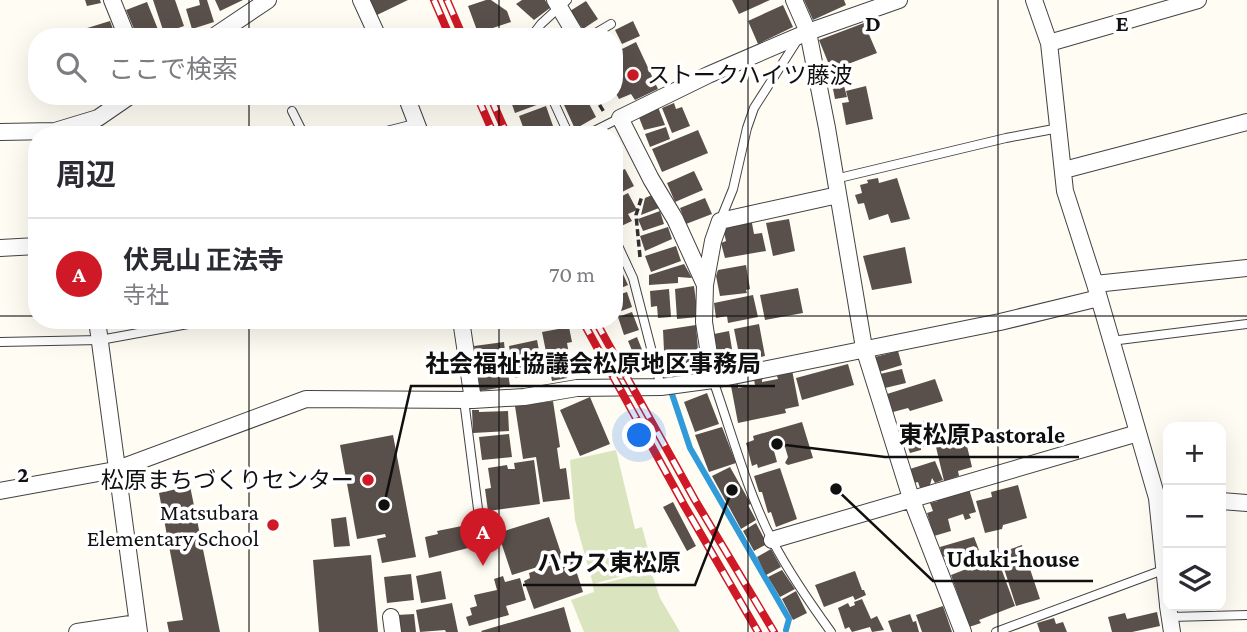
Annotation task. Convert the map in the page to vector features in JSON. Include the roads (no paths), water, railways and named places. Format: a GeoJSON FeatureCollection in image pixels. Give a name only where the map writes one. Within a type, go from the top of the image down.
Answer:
{"type":"FeatureCollection","features":[{"type":"Feature","properties":{"kind":"street"},"geometry":{"type":"LineString","coordinates":[[112,0],[123,28]]}},
{"type":"Feature","properties":{"kind":"street"},"geometry":{"type":"LineString","coordinates":[[226,28],[268,0]]}},
{"type":"Feature","properties":{"kind":"street"},"geometry":{"type":"LineString","coordinates":[[361,0],[374,28]]}},
{"type":"Feature","properties":{"kind":"street"},"geometry":{"type":"LineString","coordinates":[[793,0],[804,34],[837,187],[864,348],[911,498],[963,632]]}},
{"type":"Feature","properties":{"kind":"street"},"geometry":{"type":"LineString","coordinates":[[705,285],[675,219],[620,118],[708,75],[804,34],[899,0]]}},
{"type":"Feature","properties":{"kind":"street"},"geometry":{"type":"LineString","coordinates":[[1034,0],[1049,43],[1065,191],[1138,433],[1162,498],[1163,570]]}},
{"type":"Feature","properties":{"kind":"street"},"geometry":{"type":"LineString","coordinates":[[1049,43],[1198,0]]}},
{"type":"Feature","properties":{"kind":"street"},"geometry":{"type":"LineString","coordinates":[[560,2],[573,28]]}},
{"type":"Feature","properties":{"kind":"street"},"geometry":{"type":"LineString","coordinates":[[72,126],[98,118],[117,105]]}},
{"type":"Feature","properties":{"kind":"street"},"geometry":{"type":"LineString","coordinates":[[410,105],[418,126]]}},
{"type":"Feature","properties":{"kind":"street"},"geometry":{"type":"LineString","coordinates":[[1064,170],[1247,122]]}},
{"type":"Feature","properties":{"kind":"street"},"geometry":{"type":"LineString","coordinates":[[0,132],[28,131]]}},
{"type":"Feature","properties":{"kind":"street"},"geometry":{"type":"LineString","coordinates":[[713,380],[704,322],[705,285],[720,221],[837,187]]}},
{"type":"Feature","properties":{"kind":"street"},"geometry":{"type":"LineString","coordinates":[[0,248],[28,246]]}},
{"type":"Feature","properties":{"kind":"street"},"geometry":{"type":"LineString","coordinates":[[0,491],[115,470],[306,399],[469,400],[524,397],[577,388],[661,387],[713,380],[1000,322],[1097,291],[1247,268]]}},
{"type":"Feature","properties":{"kind":"street"},"geometry":{"type":"LineString","coordinates":[[77,632],[138,627],[98,329]]}},
{"type":"Feature","properties":{"kind":"street"},"geometry":{"type":"LineString","coordinates":[[462,329],[469,400]]}},
{"type":"Feature","properties":{"kind":"street"},"geometry":{"type":"LineString","coordinates":[[772,540],[1138,433]]}},
{"type":"Feature","properties":{"kind":"street"},"geometry":{"type":"LineString","coordinates":[[1226,501],[1247,503]]}},
{"type":"Feature","properties":{"kind":"lane"},"geometry":{"type":"LineString","coordinates":[[536,28],[560,2]]}},
{"type":"Feature","properties":{"kind":"lane"},"geometry":{"type":"LineString","coordinates":[[604,28],[611,24]]}},
{"type":"Feature","properties":{"kind":"lane"},"geometry":{"type":"LineString","coordinates":[[720,221],[733,190],[754,108],[804,34]]}},
{"type":"Feature","properties":{"kind":"lane"},"geometry":{"type":"LineString","coordinates":[[555,105],[565,126]]}},
{"type":"Feature","properties":{"kind":"lane"},"geometry":{"type":"LineString","coordinates":[[292,111],[300,126]]}},
{"type":"Feature","properties":{"kind":"lane"},"geometry":{"type":"LineString","coordinates":[[604,126],[620,118]]}},
{"type":"Feature","properties":{"kind":"lane"},"geometry":{"type":"LineString","coordinates":[[837,187],[1006,138],[1059,128]]}},
{"type":"Feature","properties":{"kind":"lane"},"geometry":{"type":"LineString","coordinates":[[623,258],[632,278],[661,387]]}},
{"type":"Feature","properties":{"kind":"lane"},"geometry":{"type":"LineString","coordinates":[[1111,341],[1247,324]]}},
{"type":"Feature","properties":{"kind":"lane"},"geometry":{"type":"LineString","coordinates":[[0,342],[100,340],[160,329]]}},
{"type":"Feature","properties":{"kind":"lane"},"geometry":{"type":"LineString","coordinates":[[713,380],[772,540],[794,581],[831,632]]}},
{"type":"Feature","properties":{"kind":"lane"},"geometry":{"type":"LineString","coordinates":[[469,400],[478,509]]}},
{"type":"Feature","properties":{"kind":"lane"},"geometry":{"type":"LineString","coordinates":[[996,632],[1163,570]]}},
{"type":"Feature","properties":{"kind":"lane"},"geometry":{"type":"LineString","coordinates":[[1170,615],[1247,615]]}},
{"type":"Feature","properties":{"kind":"waterway"},"geometry":{"type":"LineString","coordinates":[[670,388],[690,448],[789,619],[786,630]]}},
{"type":"Feature","properties":{"kind":"railway"},"geometry":{"type":"LineString","coordinates":[[434,0],[446,28]]}},
{"type":"Feature","properties":{"kind":"railway"},"geometry":{"type":"LineString","coordinates":[[447,0],[459,28]]}},
{"type":"Feature","properties":{"kind":"railway"},"geometry":{"type":"LineString","coordinates":[[481,105],[490,126]]}},
{"type":"Feature","properties":{"kind":"railway"},"geometry":{"type":"LineString","coordinates":[[494,105],[503,126]]}},
{"type":"Feature","properties":{"kind":"railway"},"geometry":{"type":"LineString","coordinates":[[587,329],[758,632]]}},
{"type":"Feature","properties":{"kind":"railway"},"geometry":{"type":"LineString","coordinates":[[600,329],[695,500],[774,632]]}},
{"type":"Feature","properties":{"kind":"place","name":"ストークハイツ藤波"},"geometry":{"type":"Point","coordinates":[633,75]}},
{"type":"Feature","properties":{"kind":"place","name":"東松原Pastorale"},"geometry":{"type":"Point","coordinates":[777,444]}},
{"type":"Feature","properties":{"kind":"place","name":"松原まちづくりセンター"},"geometry":{"type":"Point","coordinates":[368,480]}},
{"type":"Feature","properties":{"kind":"place","name":"Uduki-house"},"geometry":{"type":"Point","coordinates":[836,489]}},
{"type":"Feature","properties":{"kind":"place","name":"ハウス東松原"},"geometry":{"type":"Point","coordinates":[732,490]}},
{"type":"Feature","properties":{"kind":"place","name":"社会福祉協議会松原地区事務局"},"geometry":{"type":"Point","coordinates":[384,505]}},
{"type":"Feature","properties":{"kind":"place","name":"Matsubara Elementary School"},"geometry":{"type":"Point","coordinates":[273,525]}},
{"type":"Feature","properties":{"kind":"place","name":"伏見山 正法寺"},"geometry":{"type":"Point","coordinates":[483,566]}}]}
